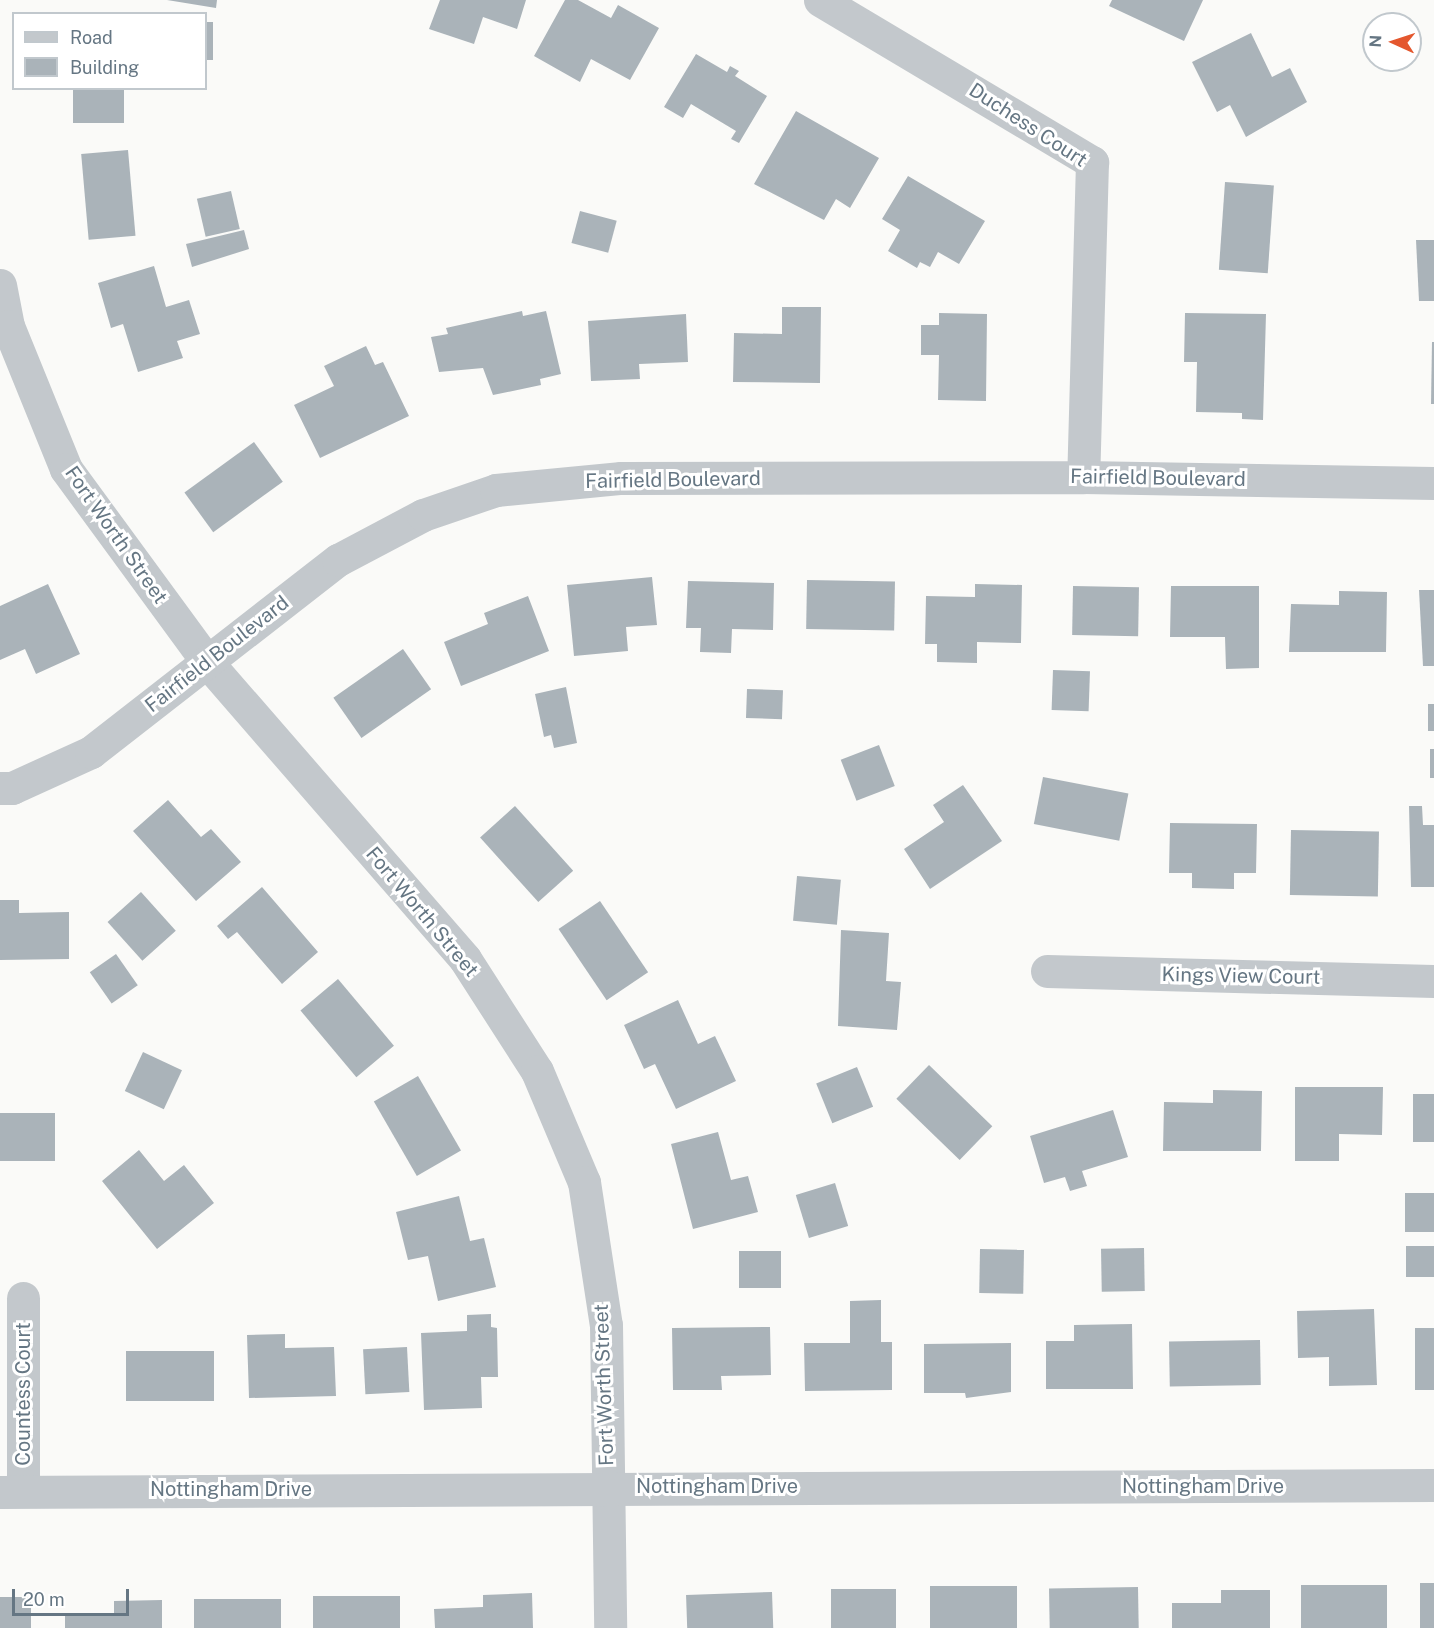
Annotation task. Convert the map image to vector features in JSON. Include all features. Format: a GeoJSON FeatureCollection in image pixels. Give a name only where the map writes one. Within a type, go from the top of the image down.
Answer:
{"type":"FeatureCollection","features":[{"type":"Feature","properties":{"kind":"street","name":"Duchess Court"},"geometry":{"type":"LineString","coordinates":[[820,0],[1092,162],[1083,477]]}},
{"type":"Feature","properties":{"kind":"street","name":"Fort Worth Street"},"geometry":{"type":"LineString","coordinates":[[0,285],[8,326],[66,470],[207,662],[465,958],[537,1071],[584,1182],[606,1325],[610,1628]]}},
{"type":"Feature","properties":{"kind":"street","name":"Fairfield Boulevard"},"geometry":{"type":"LineString","coordinates":[[0,788],[12,788],[91,752],[338,561],[423,515],[496,490],[621,478],[1083,477],[1434,483]]}},
{"type":"Feature","properties":{"kind":"street","name":"Kings View Court"},"geometry":{"type":"LineString","coordinates":[[1047,971],[1434,981]]}},
{"type":"Feature","properties":{"kind":"street","name":"Countess Court"},"geometry":{"type":"LineString","coordinates":[[12,1491],[22,1298]]}},
{"type":"Feature","properties":{"kind":"street","name":"Nottingham Drive"},"geometry":{"type":"LineString","coordinates":[[12,1491],[607,1486],[1434,1485]]}},
{"type":"Feature","properties":{"kind":"building"},"geometry":{"type":"Polygon","coordinates":[[[167,0],[217,0],[216,8],[167,0]]]}},
{"type":"Feature","properties":{"kind":"building"},"geometry":{"type":"Polygon","coordinates":[[[440,0],[526,0],[517,29],[483,17],[474,44],[429,29],[440,0]]]}},
{"type":"Feature","properties":{"kind":"building"},"geometry":{"type":"Polygon","coordinates":[[[565,0],[578,0],[611,18],[618,5],[659,28],[630,80],[591,59],[580,82],[534,56],[565,0]]]}},
{"type":"Feature","properties":{"kind":"building"},"geometry":{"type":"Polygon","coordinates":[[[1112,0],[1203,0],[1184,41],[1109,6],[1112,0]]]}},
{"type":"Feature","properties":{"kind":"building"},"geometry":{"type":"Polygon","coordinates":[[[207,22],[213,22],[213,60],[207,60],[207,22]]]}},
{"type":"Feature","properties":{"kind":"building"},"geometry":{"type":"Polygon","coordinates":[[[1251,33],[1272,77],[1290,68],[1307,102],[1246,137],[1230,105],[1217,112],[1192,62],[1251,33]]]}},
{"type":"Feature","properties":{"kind":"building"},"geometry":{"type":"Polygon","coordinates":[[[696,54],[727,72],[730,66],[739,71],[735,76],[767,96],[739,143],[731,139],[736,131],[691,104],[683,118],[664,107],[696,54]]]}},
{"type":"Feature","properties":{"kind":"building"},"geometry":{"type":"Polygon","coordinates":[[[73,90],[124,90],[124,123],[73,123],[73,90]]]}},
{"type":"Feature","properties":{"kind":"building"},"geometry":{"type":"Polygon","coordinates":[[[796,111],[879,158],[850,208],[836,199],[824,220],[754,184],[796,111]]]}},
{"type":"Feature","properties":{"kind":"building"},"geometry":{"type":"Polygon","coordinates":[[[128,150],[135,236],[89,240],[81,154],[128,150]]]}},
{"type":"Feature","properties":{"kind":"building"},"geometry":{"type":"Polygon","coordinates":[[[908,176],[985,221],[959,264],[938,252],[930,267],[920,262],[917,268],[888,251],[900,230],[882,219],[908,176]]]}},
{"type":"Feature","properties":{"kind":"building"},"geometry":{"type":"Polygon","coordinates":[[[1225,182],[1274,185],[1268,273],[1219,270],[1225,182]]]}},
{"type":"Feature","properties":{"kind":"building"},"geometry":{"type":"Polygon","coordinates":[[[231,191],[240,229],[206,237],[197,199],[231,191]]]}},
{"type":"Feature","properties":{"kind":"building"},"geometry":{"type":"Polygon","coordinates":[[[580,211],[617,221],[608,253],[571,243],[580,211]]]}},
{"type":"Feature","properties":{"kind":"building"},"geometry":{"type":"Polygon","coordinates":[[[244,230],[249,249],[192,267],[186,244],[244,230]]]}},
{"type":"Feature","properties":{"kind":"building"},"geometry":{"type":"Polygon","coordinates":[[[1416,240],[1434,240],[1434,301],[1419,301],[1416,240]]]}},
{"type":"Feature","properties":{"kind":"building"},"geometry":{"type":"Polygon","coordinates":[[[154,266],[166,307],[189,300],[200,334],[177,341],[183,358],[138,372],[123,324],[111,328],[98,283],[154,266]]]}},
{"type":"Feature","properties":{"kind":"building"},"geometry":{"type":"Polygon","coordinates":[[[782,307],[821,307],[820,383],[733,382],[734,333],[782,334],[782,307]]]}},
{"type":"Feature","properties":{"kind":"building"},"geometry":{"type":"Polygon","coordinates":[[[522,311],[523,316],[546,311],[561,374],[540,379],[541,385],[493,395],[483,368],[439,372],[431,337],[448,334],[446,328],[522,311]]]}},
{"type":"Feature","properties":{"kind":"building"},"geometry":{"type":"Polygon","coordinates":[[[939,313],[987,314],[986,401],[938,400],[939,355],[921,355],[921,325],[939,325],[939,313]]]}},
{"type":"Feature","properties":{"kind":"building"},"geometry":{"type":"Polygon","coordinates":[[[1185,313],[1266,314],[1263,420],[1242,419],[1242,413],[1196,412],[1197,362],[1184,362],[1185,313]]]}},
{"type":"Feature","properties":{"kind":"building"},"geometry":{"type":"Polygon","coordinates":[[[686,314],[688,362],[639,364],[640,379],[591,381],[588,321],[686,314]]]}},
{"type":"Feature","properties":{"kind":"building"},"geometry":{"type":"Polygon","coordinates":[[[1432,342],[1434,342],[1434,404],[1431,404],[1432,342]]]}},
{"type":"Feature","properties":{"kind":"building"},"geometry":{"type":"Polygon","coordinates":[[[366,346],[375,365],[383,362],[409,416],[320,458],[294,405],[334,386],[324,366],[366,346]]]}},
{"type":"Feature","properties":{"kind":"building"},"geometry":{"type":"Polygon","coordinates":[[[254,442],[283,482],[213,532],[184,493],[254,442]]]}},
{"type":"Feature","properties":{"kind":"building"},"geometry":{"type":"Polygon","coordinates":[[[652,577],[657,625],[626,627],[628,651],[574,656],[567,585],[652,577]]]}},
{"type":"Feature","properties":{"kind":"building"},"geometry":{"type":"Polygon","coordinates":[[[807,580],[895,582],[894,631],[806,629],[807,580]]]}},
{"type":"Feature","properties":{"kind":"building"},"geometry":{"type":"Polygon","coordinates":[[[688,581],[774,583],[773,630],[732,629],[731,653],[700,652],[701,628],[686,628],[688,581]]]}},
{"type":"Feature","properties":{"kind":"building"},"geometry":{"type":"Polygon","coordinates":[[[48,584],[80,654],[36,674],[25,649],[0,660],[0,606],[48,584]]]}},
{"type":"Feature","properties":{"kind":"building"},"geometry":{"type":"Polygon","coordinates":[[[975,584],[1022,585],[1021,643],[977,642],[977,663],[937,662],[937,644],[925,644],[926,596],[975,597],[975,584]]]}},
{"type":"Feature","properties":{"kind":"building"},"geometry":{"type":"Polygon","coordinates":[[[1073,586],[1139,587],[1138,636],[1072,635],[1073,586]]]}},
{"type":"Feature","properties":{"kind":"building"},"geometry":{"type":"Polygon","coordinates":[[[1171,586],[1259,586],[1259,668],[1226,669],[1225,637],[1170,637],[1171,586]]]}},
{"type":"Feature","properties":{"kind":"building"},"geometry":{"type":"Polygon","coordinates":[[[1419,590],[1434,590],[1434,666],[1423,666],[1419,590]]]}},
{"type":"Feature","properties":{"kind":"building"},"geometry":{"type":"Polygon","coordinates":[[[1339,591],[1387,592],[1386,652],[1289,652],[1291,604],[1339,605],[1339,591]]]}},
{"type":"Feature","properties":{"kind":"building"},"geometry":{"type":"Polygon","coordinates":[[[528,596],[549,651],[461,686],[444,642],[488,624],[484,613],[528,596]]]}},
{"type":"Feature","properties":{"kind":"building"},"geometry":{"type":"Polygon","coordinates":[[[403,649],[431,689],[361,738],[333,698],[403,649]]]}},
{"type":"Feature","properties":{"kind":"building"},"geometry":{"type":"Polygon","coordinates":[[[1053,670],[1090,671],[1089,711],[1052,710],[1053,670]]]}},
{"type":"Feature","properties":{"kind":"building"},"geometry":{"type":"Polygon","coordinates":[[[566,687],[577,743],[554,748],[551,735],[544,737],[535,694],[566,687]]]}},
{"type":"Feature","properties":{"kind":"building"},"geometry":{"type":"Polygon","coordinates":[[[747,689],[783,690],[782,719],[746,718],[747,689]]]}},
{"type":"Feature","properties":{"kind":"building"},"geometry":{"type":"Polygon","coordinates":[[[1428,704],[1434,704],[1434,731],[1428,731],[1428,704]]]}},
{"type":"Feature","properties":{"kind":"building"},"geometry":{"type":"Polygon","coordinates":[[[879,745],[895,786],[856,801],[841,760],[879,745]]]}},
{"type":"Feature","properties":{"kind":"building"},"geometry":{"type":"Polygon","coordinates":[[[1430,749],[1434,749],[1434,778],[1430,778],[1430,749]]]}},
{"type":"Feature","properties":{"kind":"building"},"geometry":{"type":"Polygon","coordinates":[[[1043,777],[1128,794],[1119,841],[1034,824],[1043,777]]]}},
{"type":"Feature","properties":{"kind":"building"},"geometry":{"type":"Polygon","coordinates":[[[963,785],[1002,841],[930,889],[904,849],[944,822],[933,805],[963,785]]]}},
{"type":"Feature","properties":{"kind":"building"},"geometry":{"type":"Polygon","coordinates":[[[168,800],[201,837],[211,829],[241,862],[196,901],[133,831],[168,800]]]}},
{"type":"Feature","properties":{"kind":"building"},"geometry":{"type":"Polygon","coordinates":[[[515,806],[573,871],[538,902],[480,837],[515,806]]]}},
{"type":"Feature","properties":{"kind":"building"},"geometry":{"type":"Polygon","coordinates":[[[1409,806],[1422,806],[1423,825],[1434,825],[1434,887],[1411,887],[1409,806]]]}},
{"type":"Feature","properties":{"kind":"building"},"geometry":{"type":"Polygon","coordinates":[[[1170,823],[1257,824],[1256,873],[1234,873],[1234,889],[1192,888],[1192,873],[1169,873],[1170,823]]]}},
{"type":"Feature","properties":{"kind":"building"},"geometry":{"type":"Polygon","coordinates":[[[1291,830],[1379,832],[1378,897],[1290,895],[1291,830]]]}},
{"type":"Feature","properties":{"kind":"building"},"geometry":{"type":"Polygon","coordinates":[[[797,876],[841,880],[837,925],[793,921],[797,876]]]}},
{"type":"Feature","properties":{"kind":"building"},"geometry":{"type":"Polygon","coordinates":[[[262,887],[318,952],[282,984],[237,932],[228,939],[217,926],[262,887]]]}},
{"type":"Feature","properties":{"kind":"building"},"geometry":{"type":"Polygon","coordinates":[[[141,892],[176,931],[142,961],[108,922],[141,892]]]}},
{"type":"Feature","properties":{"kind":"building"},"geometry":{"type":"Polygon","coordinates":[[[0,900],[19,900],[19,913],[69,912],[69,959],[0,960],[0,900]]]}},
{"type":"Feature","properties":{"kind":"building"},"geometry":{"type":"Polygon","coordinates":[[[600,901],[648,972],[607,1000],[559,929],[600,901]]]}},
{"type":"Feature","properties":{"kind":"building"},"geometry":{"type":"Polygon","coordinates":[[[841,930],[889,933],[886,981],[901,982],[897,1030],[838,1026],[841,930]]]}},
{"type":"Feature","properties":{"kind":"building"},"geometry":{"type":"Polygon","coordinates":[[[116,954],[138,985],[112,1003],[90,972],[116,954]]]}},
{"type":"Feature","properties":{"kind":"building"},"geometry":{"type":"Polygon","coordinates":[[[338,979],[394,1046],[356,1077],[300,1010],[338,979]]]}},
{"type":"Feature","properties":{"kind":"building"},"geometry":{"type":"Polygon","coordinates":[[[678,1000],[698,1044],[715,1036],[736,1081],[676,1109],[655,1064],[644,1069],[624,1025],[678,1000]]]}},
{"type":"Feature","properties":{"kind":"building"},"geometry":{"type":"Polygon","coordinates":[[[143,1052],[182,1070],[164,1109],[125,1091],[143,1052]]]}},
{"type":"Feature","properties":{"kind":"building"},"geometry":{"type":"Polygon","coordinates":[[[929,1065],[992,1126],[960,1160],[896,1099],[929,1065]]]}},
{"type":"Feature","properties":{"kind":"building"},"geometry":{"type":"Polygon","coordinates":[[[857,1067],[873,1107],[832,1123],[816,1083],[857,1067]]]}},
{"type":"Feature","properties":{"kind":"building"},"geometry":{"type":"Polygon","coordinates":[[[418,1076],[461,1150],[417,1176],[374,1102],[418,1076]]]}},
{"type":"Feature","properties":{"kind":"building"},"geometry":{"type":"Polygon","coordinates":[[[1295,1087],[1383,1087],[1382,1135],[1339,1134],[1339,1161],[1295,1161],[1295,1087]]]}},
{"type":"Feature","properties":{"kind":"building"},"geometry":{"type":"Polygon","coordinates":[[[1213,1090],[1262,1091],[1261,1151],[1163,1151],[1164,1102],[1213,1103],[1213,1090]]]}},
{"type":"Feature","properties":{"kind":"building"},"geometry":{"type":"Polygon","coordinates":[[[1413,1094],[1434,1094],[1434,1142],[1413,1142],[1413,1094]]]}},
{"type":"Feature","properties":{"kind":"building"},"geometry":{"type":"Polygon","coordinates":[[[1113,1110],[1128,1157],[1082,1171],[1087,1186],[1070,1191],[1065,1177],[1044,1183],[1030,1136],[1113,1110]]]}},
{"type":"Feature","properties":{"kind":"building"},"geometry":{"type":"Polygon","coordinates":[[[0,1113],[55,1113],[55,1161],[0,1161],[0,1113]]]}},
{"type":"Feature","properties":{"kind":"building"},"geometry":{"type":"Polygon","coordinates":[[[718,1132],[731,1180],[748,1176],[758,1212],[693,1229],[671,1144],[718,1132]]]}},
{"type":"Feature","properties":{"kind":"building"},"geometry":{"type":"Polygon","coordinates":[[[139,1150],[164,1181],[184,1165],[214,1203],[157,1249],[102,1181],[139,1150]]]}},
{"type":"Feature","properties":{"kind":"building"},"geometry":{"type":"Polygon","coordinates":[[[835,1183],[848,1226],[809,1238],[796,1195],[835,1183]]]}},
{"type":"Feature","properties":{"kind":"building"},"geometry":{"type":"Polygon","coordinates":[[[1405,1193],[1434,1193],[1434,1232],[1405,1232],[1405,1193]]]}},
{"type":"Feature","properties":{"kind":"building"},"geometry":{"type":"Polygon","coordinates":[[[459,1196],[470,1241],[484,1238],[496,1287],[438,1301],[428,1256],[408,1260],[396,1212],[459,1196]]]}},
{"type":"Feature","properties":{"kind":"building"},"geometry":{"type":"Polygon","coordinates":[[[1406,1246],[1434,1246],[1434,1277],[1406,1277],[1406,1246]]]}},
{"type":"Feature","properties":{"kind":"building"},"geometry":{"type":"Polygon","coordinates":[[[1144,1248],[1145,1291],[1102,1292],[1101,1249],[1144,1248]]]}},
{"type":"Feature","properties":{"kind":"building"},"geometry":{"type":"Polygon","coordinates":[[[980,1249],[1024,1250],[1023,1294],[979,1293],[980,1249]]]}},
{"type":"Feature","properties":{"kind":"building"},"geometry":{"type":"Polygon","coordinates":[[[739,1251],[781,1251],[781,1288],[739,1288],[739,1251]]]}},
{"type":"Feature","properties":{"kind":"building"},"geometry":{"type":"Polygon","coordinates":[[[881,1300],[881,1342],[892,1342],[892,1390],[805,1391],[804,1343],[850,1343],[850,1301],[881,1300]]]}},
{"type":"Feature","properties":{"kind":"building"},"geometry":{"type":"Polygon","coordinates":[[[1374,1309],[1377,1385],[1329,1386],[1329,1357],[1298,1358],[1297,1311],[1374,1309]]]}},
{"type":"Feature","properties":{"kind":"building"},"geometry":{"type":"Polygon","coordinates":[[[491,1314],[491,1327],[497,1328],[498,1377],[481,1377],[482,1408],[424,1410],[421,1333],[467,1331],[467,1315],[491,1314]]]}},
{"type":"Feature","properties":{"kind":"building"},"geometry":{"type":"Polygon","coordinates":[[[1132,1324],[1133,1389],[1046,1389],[1046,1341],[1074,1341],[1074,1325],[1132,1324]]]}},
{"type":"Feature","properties":{"kind":"building"},"geometry":{"type":"Polygon","coordinates":[[[770,1327],[771,1375],[721,1376],[722,1390],[673,1390],[672,1328],[770,1327]]]}},
{"type":"Feature","properties":{"kind":"building"},"geometry":{"type":"Polygon","coordinates":[[[1415,1328],[1434,1328],[1434,1390],[1415,1390],[1415,1328]]]}},
{"type":"Feature","properties":{"kind":"building"},"geometry":{"type":"Polygon","coordinates":[[[285,1334],[285,1348],[334,1347],[336,1396],[249,1398],[247,1335],[285,1334]]]}},
{"type":"Feature","properties":{"kind":"building"},"geometry":{"type":"Polygon","coordinates":[[[1260,1340],[1261,1385],[1170,1387],[1169,1342],[1260,1340]]]}},
{"type":"Feature","properties":{"kind":"building"},"geometry":{"type":"Polygon","coordinates":[[[1011,1343],[1011,1392],[966,1398],[965,1393],[924,1393],[924,1344],[1011,1343]]]}},
{"type":"Feature","properties":{"kind":"building"},"geometry":{"type":"Polygon","coordinates":[[[407,1347],[409,1392],[365,1394],[363,1349],[407,1347]]]}},
{"type":"Feature","properties":{"kind":"building"},"geometry":{"type":"Polygon","coordinates":[[[126,1351],[214,1351],[214,1401],[126,1401],[126,1351]]]}},
{"type":"Feature","properties":{"kind":"building"},"geometry":{"type":"Polygon","coordinates":[[[1420,1583],[1434,1583],[1434,1628],[1420,1628],[1420,1583]]]}},
{"type":"Feature","properties":{"kind":"building"},"geometry":{"type":"Polygon","coordinates":[[[1301,1585],[1387,1585],[1387,1628],[1301,1628],[1301,1585]]]}},
{"type":"Feature","properties":{"kind":"building"},"geometry":{"type":"Polygon","coordinates":[[[930,1586],[1017,1586],[1017,1628],[930,1628],[930,1586]]]}},
{"type":"Feature","properties":{"kind":"building"},"geometry":{"type":"Polygon","coordinates":[[[1138,1587],[1139,1628],[1050,1628],[1049,1589],[1138,1587]]]}},
{"type":"Feature","properties":{"kind":"building"},"geometry":{"type":"Polygon","coordinates":[[[831,1589],[896,1589],[896,1628],[831,1628],[831,1589]]]}},
{"type":"Feature","properties":{"kind":"building"},"geometry":{"type":"Polygon","coordinates":[[[1221,1590],[1270,1590],[1270,1628],[1172,1628],[1172,1603],[1221,1603],[1221,1590]]]}},
{"type":"Feature","properties":{"kind":"building"},"geometry":{"type":"Polygon","coordinates":[[[772,1592],[773,1628],[687,1628],[686,1595],[772,1592]]]}},
{"type":"Feature","properties":{"kind":"building"},"geometry":{"type":"Polygon","coordinates":[[[532,1593],[533,1628],[435,1628],[434,1609],[483,1607],[483,1595],[532,1593]]]}},
{"type":"Feature","properties":{"kind":"building"},"geometry":{"type":"Polygon","coordinates":[[[313,1596],[400,1596],[400,1628],[313,1628],[313,1596]]]}},
{"type":"Feature","properties":{"kind":"building"},"geometry":{"type":"Polygon","coordinates":[[[0,1597],[31,1597],[31,1628],[0,1628],[0,1597]]]}},
{"type":"Feature","properties":{"kind":"building"},"geometry":{"type":"Polygon","coordinates":[[[194,1599],[281,1599],[281,1628],[194,1628],[194,1599]]]}},
{"type":"Feature","properties":{"kind":"building"},"geometry":{"type":"Polygon","coordinates":[[[162,1600],[162,1628],[65,1628],[65,1614],[114,1614],[114,1601],[162,1600]]]}}]}
